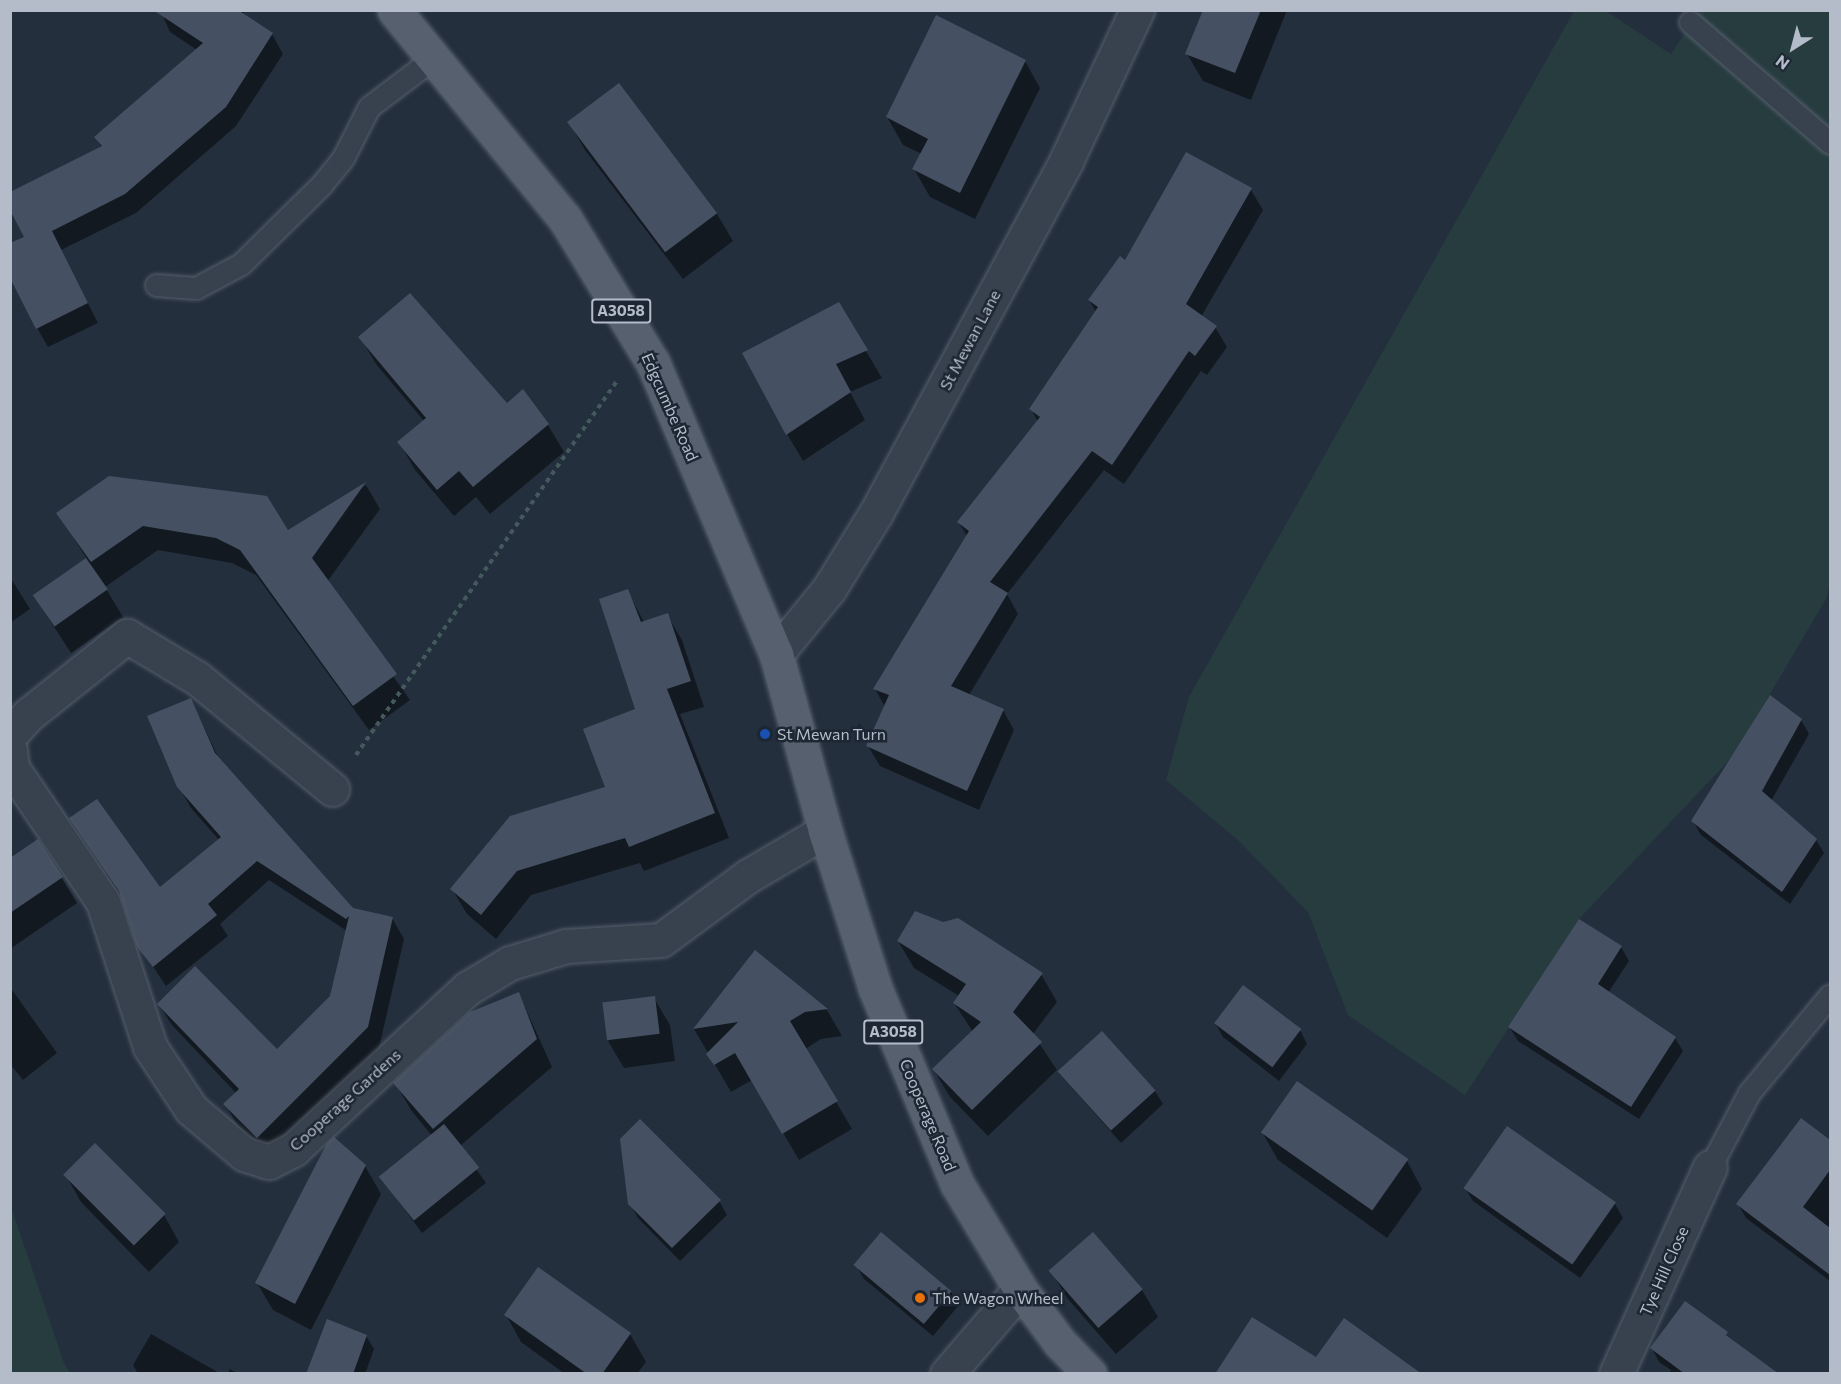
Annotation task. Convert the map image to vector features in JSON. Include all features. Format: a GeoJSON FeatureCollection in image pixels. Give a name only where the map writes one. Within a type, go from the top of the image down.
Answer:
{"type":"FeatureCollection","features":[{"type":"Feature","properties":{"kind":"main road","name":"Edgcumbe Road"},"geometry":{"type":"LineString","coordinates":[[394,10],[435,57],[565,219],[653,363],[776,654]]}},
{"type":"Feature","properties":{"kind":"main road","name":"Cooperage Road"},"geometry":{"type":"LineString","coordinates":[[776,654],[825,831],[875,988],[952,1173],[985,1235],[1020,1289],[1060,1343],[1090,1374]]}},
{"type":"Feature","properties":{"kind":"street","name":"St Mewan Lane"},"geometry":{"type":"LineString","coordinates":[[776,654],[829,589],[876,513],[1066,161],[1137,10]]}},
{"type":"Feature","properties":{"kind":"street"},"geometry":{"type":"LineString","coordinates":[[10,735],[28,715],[127,636],[197,678],[332,789]]}},
{"type":"Feature","properties":{"kind":"street","name":"Cooperage Gardens"},"geometry":{"type":"LineString","coordinates":[[10,750],[12,768],[103,902],[150,1047],[191,1109],[243,1154],[269,1162],[294,1149],[468,988],[510,963],[566,946],[661,940],[748,876],[825,831]]}},
{"type":"Feature","properties":{"kind":"street","name":"Tye Hill Close"},"geometry":{"type":"LineString","coordinates":[[1616,1374],[1710,1167]]}},
{"type":"Feature","properties":{"kind":"street"},"geometry":{"type":"LineString","coordinates":[[947,1374],[1020,1289]]}},
{"type":"Feature","properties":{"kind":"lane"},"geometry":{"type":"LineString","coordinates":[[1690,22],[1830,143]]}},
{"type":"Feature","properties":{"kind":"lane"},"geometry":{"type":"LineString","coordinates":[[156,285],[196,288],[241,264],[322,184],[343,158],[369,107],[435,57]]}},
{"type":"Feature","properties":{"kind":"lane"},"geometry":{"type":"LineString","coordinates":[[1710,1167],[1749,1093],[1830,995]]}},
{"type":"Feature","properties":{"kind":"path"},"geometry":{"type":"LineString","coordinates":[[332,789],[642,345]]}},
{"type":"Feature","properties":{"kind":"green space"},"geometry":{"type":"Polygon","coordinates":[[[1574,11],[1606,11],[1671,54],[1699,11],[1830,11],[1830,585],[1826,599],[1734,755],[1579,919],[1465,1095],[1348,1015],[1308,912],[1238,840],[1166,780],[1189,697],[1574,11]]]}},
{"type":"Feature","properties":{"kind":"green space"},"geometry":{"type":"Polygon","coordinates":[[[10,1204],[64,1363],[70,1373],[11,1373],[10,1204]]]}},
{"type":"Feature","properties":{"kind":"building"},"geometry":{"type":"Polygon","coordinates":[[[153,10],[238,10],[273,33],[226,107],[125,194],[52,231],[88,303],[36,329],[10,278],[10,243],[24,237],[10,210],[10,192],[102,146],[94,137],[203,43],[153,10]]]}},
{"type":"Feature","properties":{"kind":"building"},"geometry":{"type":"Polygon","coordinates":[[[1203,10],[1261,10],[1235,73],[1185,54],[1203,10]]]}},
{"type":"Feature","properties":{"kind":"building"},"geometry":{"type":"Polygon","coordinates":[[[936,15],[1026,60],[960,193],[912,169],[928,139],[886,117],[936,15]]]}},
{"type":"Feature","properties":{"kind":"building"},"geometry":{"type":"Polygon","coordinates":[[[619,83],[717,213],[665,252],[567,122],[619,83]]]}},
{"type":"Feature","properties":{"kind":"building"},"geometry":{"type":"Polygon","coordinates":[[[1186,152],[1252,188],[1186,304],[1217,326],[1195,356],[1189,351],[1112,465],[1092,451],[990,582],[1008,593],[951,686],[1004,709],[967,791],[866,746],[889,695],[873,689],[969,531],[957,522],[1040,417],[1029,409],[1098,307],[1088,300],[1120,256],[1125,260],[1186,152]]]}},
{"type":"Feature","properties":{"kind":"building"},"geometry":{"type":"Polygon","coordinates":[[[410,293],[507,403],[523,389],[549,424],[473,487],[459,471],[437,490],[397,442],[426,418],[358,337],[410,293]]]}},
{"type":"Feature","properties":{"kind":"building"},"geometry":{"type":"Polygon","coordinates":[[[839,302],[868,350],[836,364],[851,392],[786,435],[742,353],[839,302]]]}},
{"type":"Feature","properties":{"kind":"building"},"geometry":{"type":"Polygon","coordinates":[[[109,476],[267,496],[288,530],[366,482],[312,558],[397,674],[353,706],[240,550],[216,538],[143,526],[91,562],[56,513],[109,476]]]}},
{"type":"Feature","properties":{"kind":"building"},"geometry":{"type":"Polygon","coordinates":[[[86,558],[108,589],[55,626],[33,595],[86,558]]]}},
{"type":"Feature","properties":{"kind":"building"},"geometry":{"type":"Polygon","coordinates":[[[628,589],[641,622],[668,613],[691,681],[667,689],[715,813],[629,847],[625,838],[517,871],[481,915],[450,889],[510,816],[605,787],[583,729],[635,709],[599,599],[628,589]]]}},
{"type":"Feature","properties":{"kind":"building"},"geometry":{"type":"Polygon","coordinates":[[[1770,695],[1802,719],[1762,791],[1817,839],[1782,892],[1691,821],[1770,695]]]}},
{"type":"Feature","properties":{"kind":"building"},"geometry":{"type":"Polygon","coordinates":[[[191,698],[215,753],[353,908],[393,917],[368,1027],[257,1138],[223,1104],[239,1089],[157,1004],[195,966],[277,1049],[330,996],[349,916],[346,919],[257,861],[208,904],[217,915],[153,967],[137,947],[119,891],[69,818],[97,799],[160,887],[221,837],[177,787],[147,716],[191,698]]]}},
{"type":"Feature","properties":{"kind":"building"},"geometry":{"type":"Polygon","coordinates":[[[38,839],[63,877],[10,913],[10,858],[38,839]]]}},
{"type":"Feature","properties":{"kind":"building"},"geometry":{"type":"Polygon","coordinates":[[[915,911],[943,922],[958,918],[1043,973],[1013,1012],[1042,1042],[972,1110],[932,1069],[981,1022],[953,1003],[966,984],[897,941],[915,911]]]}},
{"type":"Feature","properties":{"kind":"building"},"geometry":{"type":"Polygon","coordinates":[[[1579,919],[1622,946],[1598,984],[1676,1037],[1631,1107],[1508,1027],[1579,919]]]}},
{"type":"Feature","properties":{"kind":"building"},"geometry":{"type":"Polygon","coordinates":[[[755,950],[828,1009],[805,1012],[790,1021],[838,1101],[782,1134],[735,1053],[714,1065],[706,1054],[738,1022],[693,1029],[755,950]]]}},
{"type":"Feature","properties":{"kind":"building"},"geometry":{"type":"Polygon","coordinates":[[[1243,985],[1301,1029],[1272,1067],[1214,1023],[1243,985]]]}},
{"type":"Feature","properties":{"kind":"building"},"geometry":{"type":"Polygon","coordinates":[[[519,992],[537,1039],[433,1129],[393,1083],[470,1012],[519,992]]]}},
{"type":"Feature","properties":{"kind":"building"},"geometry":{"type":"Polygon","coordinates":[[[655,996],[660,1034],[607,1040],[602,1002],[655,996]]]}},
{"type":"Feature","properties":{"kind":"building"},"geometry":{"type":"Polygon","coordinates":[[[1102,1031],[1156,1090],[1111,1131],[1057,1071],[1102,1031]]]}},
{"type":"Feature","properties":{"kind":"building"},"geometry":{"type":"Polygon","coordinates":[[[1297,1081],[1408,1159],[1372,1211],[1261,1133],[1297,1081]]]}},
{"type":"Feature","properties":{"kind":"building"},"geometry":{"type":"Polygon","coordinates":[[[1801,1118],[1830,1140],[1830,1170],[1803,1207],[1830,1228],[1830,1275],[1736,1204],[1801,1118]]]}},
{"type":"Feature","properties":{"kind":"building"},"geometry":{"type":"Polygon","coordinates":[[[640,1119],[721,1200],[672,1248],[628,1204],[620,1139],[640,1119]]]}},
{"type":"Feature","properties":{"kind":"building"},"geometry":{"type":"Polygon","coordinates":[[[444,1124],[479,1168],[414,1220],[379,1177],[444,1124]]]}},
{"type":"Feature","properties":{"kind":"building"},"geometry":{"type":"Polygon","coordinates":[[[1507,1126],[1616,1202],[1572,1265],[1463,1188],[1507,1126]]]}},
{"type":"Feature","properties":{"kind":"building"},"geometry":{"type":"Polygon","coordinates":[[[334,1137],[366,1165],[295,1304],[255,1283],[326,1145],[334,1137]]]}},
{"type":"Feature","properties":{"kind":"building"},"geometry":{"type":"Polygon","coordinates":[[[95,1143],[166,1214],[134,1246],[63,1175],[95,1143]]]}},
{"type":"Feature","properties":{"kind":"building","name":"The Wagon Wheel"},"geometry":{"type":"Polygon","coordinates":[[[881,1232],[951,1291],[924,1324],[853,1265],[881,1232]]]}},
{"type":"Feature","properties":{"kind":"building"},"geometry":{"type":"Polygon","coordinates":[[[1093,1232],[1143,1289],[1098,1328],[1048,1271],[1093,1232]]]}},
{"type":"Feature","properties":{"kind":"building"},"geometry":{"type":"Polygon","coordinates":[[[538,1267],[631,1333],[602,1374],[587,1374],[504,1315],[538,1267]]]}},
{"type":"Feature","properties":{"kind":"building"},"geometry":{"type":"Polygon","coordinates":[[[1685,1301],[1728,1332],[1726,1335],[1779,1374],[1685,1374],[1650,1348],[1685,1301]]]}},
{"type":"Feature","properties":{"kind":"building"},"geometry":{"type":"Polygon","coordinates":[[[1252,1317],[1316,1357],[1344,1318],[1422,1374],[1215,1374],[1252,1317]]]}},
{"type":"Feature","properties":{"kind":"building"},"geometry":{"type":"Polygon","coordinates":[[[327,1319],[367,1335],[353,1374],[306,1374],[327,1319]]]}},
{"type":"Feature","properties":{"kind":"place","name":"St Mewan Turn"},"geometry":{"type":"Point","coordinates":[765,734]}},
{"type":"Feature","properties":{"kind":"place","name":"The Wagon Wheel"},"geometry":{"type":"Point","coordinates":[920,1298]}}]}
